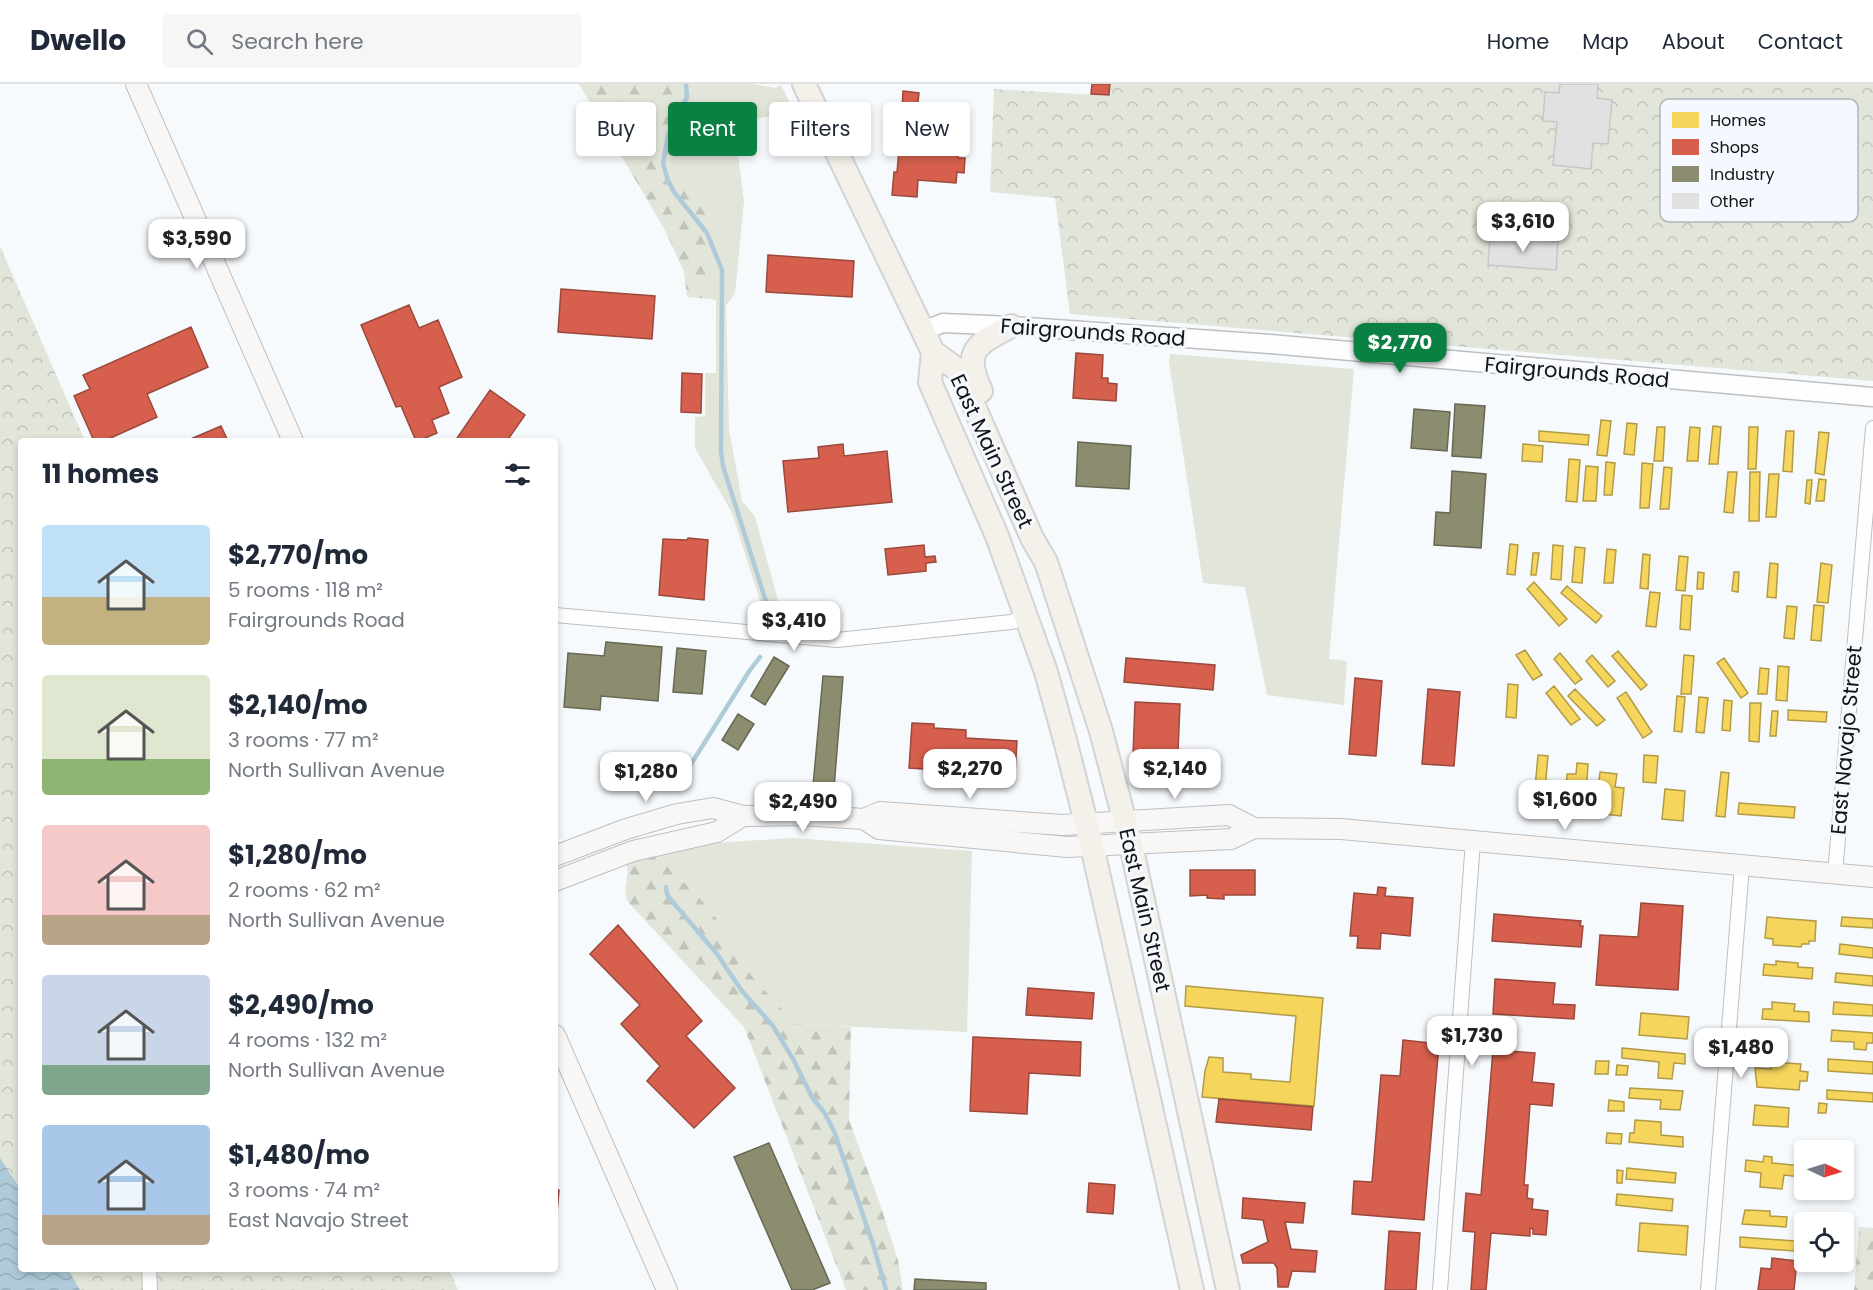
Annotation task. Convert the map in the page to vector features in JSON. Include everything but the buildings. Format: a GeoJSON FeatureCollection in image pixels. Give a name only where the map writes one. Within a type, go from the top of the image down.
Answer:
{"type":"FeatureCollection","features":[{"type":"Feature","properties":{"kind":"main road"},"geometry":{"type":"LineString","coordinates":[[136,84],[292,438]]}},
{"type":"Feature","properties":{"kind":"main road","name":"East Main Street"},"geometry":{"type":"LineString","coordinates":[[804,84],[933,352],[958,370],[1032,538],[1046,562],[1101,731],[1131,845],[1228,1290]]}},
{"type":"Feature","properties":{"kind":"main road"},"geometry":{"type":"LineString","coordinates":[[1011,326],[986,340],[978,348],[974,353],[972,369],[1042,531],[1046,562]]}},
{"type":"Feature","properties":{"kind":"main road","name":"East Main Street"},"geometry":{"type":"LineString","coordinates":[[933,352],[930,382],[997,536],[1049,683],[1089,835],[1192,1290]]}},
{"type":"Feature","properties":{"kind":"main road"},"geometry":{"type":"LineString","coordinates":[[1027,617],[1060,603]]}},
{"type":"Feature","properties":{"kind":"main road"},"geometry":{"type":"LineString","coordinates":[[558,855],[626,829],[676,814],[713,808],[743,816],[802,815],[864,819],[880,812],[1062,825],[1089,835],[1131,845],[1232,839],[1254,828]]}},
{"type":"Feature","properties":{"kind":"main road"},"geometry":{"type":"LineString","coordinates":[[1089,835],[1125,822],[1229,815],[1254,828],[1341,829],[1873,877]]}},
{"type":"Feature","properties":{"kind":"main road"},"geometry":{"type":"LineString","coordinates":[[558,880],[633,851],[717,832],[743,816]]}},
{"type":"Feature","properties":{"kind":"main road"},"geometry":{"type":"LineString","coordinates":[[1132,1027],[1169,1019]]}},
{"type":"Feature","properties":{"kind":"main road"},"geometry":{"type":"LineString","coordinates":[[558,1042],[667,1290]]}},
{"type":"Feature","properties":{"kind":"street","name":"Fairgrounds Road"},"geometry":{"type":"LineString","coordinates":[[923,331],[943,323],[1011,326],[1270,344],[1873,397]]}},
{"type":"Feature","properties":{"kind":"street","name":"East Navajo Street"},"geometry":{"type":"LineString","coordinates":[[1835,874],[1873,428]]}},
{"type":"Feature","properties":{"kind":"street"},"geometry":{"type":"LineString","coordinates":[[558,615],[837,640],[1011,622],[1027,617]]}},
{"type":"Feature","properties":{"kind":"street"},"geometry":{"type":"LineString","coordinates":[[1440,1290],[1473,841]]}},
{"type":"Feature","properties":{"kind":"street"},"geometry":{"type":"LineString","coordinates":[[1708,1290],[1742,866]]}},
{"type":"Feature","properties":{"kind":"street"},"geometry":{"type":"LineString","coordinates":[[149,1272],[150,1290]]}},
{"type":"Feature","properties":{"kind":"green space"},"geometry":{"type":"Polygon","coordinates":[[[579,84],[694,84],[696,96],[694,102],[668,102],[668,156],[679,156],[683,180],[710,221],[710,299],[687,297],[684,272],[665,230],[621,156],[656,156],[656,102],[590,102],[579,84]]]}},
{"type":"Feature","properties":{"kind":"green space"},"geometry":{"type":"Polygon","coordinates":[[[694,84],[753,84],[775,88],[781,85],[789,102],[769,102],[769,117],[757,119],[757,102],[694,102],[696,96],[694,84]]]}},
{"type":"Feature","properties":{"kind":"green space"},"geometry":{"type":"Polygon","coordinates":[[[1111,84],[1873,84],[1873,381],[1070,314],[1055,198],[990,192],[994,89],[1110,96],[1111,84]]]}},
{"type":"Feature","properties":{"kind":"green space"},"geometry":{"type":"Polygon","coordinates":[[[679,156],[738,156],[744,201],[735,293],[726,306],[729,429],[742,501],[755,517],[778,600],[772,610],[764,614],[761,614],[761,604],[732,513],[695,448],[695,417],[705,416],[705,373],[716,373],[716,300],[710,299],[710,221],[683,180],[679,156]]]}},
{"type":"Feature","properties":{"kind":"green space"},"geometry":{"type":"Polygon","coordinates":[[[0,246],[84,438],[18,438],[18,1272],[450,1272],[458,1290],[0,1290],[0,246]]]}},
{"type":"Feature","properties":{"kind":"green space"},"geometry":{"type":"Polygon","coordinates":[[[1170,354],[1354,369],[1329,659],[1347,661],[1344,705],[1267,695],[1245,587],[1203,583],[1169,362],[1170,354]]]}},
{"type":"Feature","properties":{"kind":"green space"},"geometry":{"type":"Polygon","coordinates":[[[793,838],[972,851],[967,1032],[795,1024],[751,975],[721,924],[694,891],[674,874],[657,854],[711,843],[793,838]]]}},
{"type":"Feature","properties":{"kind":"green space"},"geometry":{"type":"Polygon","coordinates":[[[657,854],[674,874],[694,891],[721,924],[751,975],[795,1024],[851,1027],[849,1120],[898,1260],[903,1290],[846,1290],[744,1027],[628,902],[625,892],[626,864],[657,854]]]}},
{"type":"Feature","properties":{"kind":"green space"},"geometry":{"type":"Polygon","coordinates":[[[1859,1227],[1873,1228],[1873,1290],[1854,1290],[1859,1227]]]}},
{"type":"Feature","properties":{"kind":"water"},"geometry":{"type":"Polygon","coordinates":[[[0,1158],[18,1185],[18,1272],[70,1272],[80,1290],[0,1290],[0,1158]]]}},
{"type":"Feature","properties":{"kind":"waterway"},"geometry":{"type":"LineString","coordinates":[[686,84],[687,97],[668,135],[663,163],[674,192],[707,233],[722,270],[721,451],[723,466],[769,611]]}},
{"type":"Feature","properties":{"kind":"waterway"},"geometry":{"type":"LineString","coordinates":[[688,769],[760,657]]}},
{"type":"Feature","properties":{"kind":"waterway"},"geometry":{"type":"LineString","coordinates":[[666,887],[671,900],[717,954],[742,991],[773,1026],[813,1099],[824,1112],[834,1131],[873,1244],[886,1290]]}}]}
